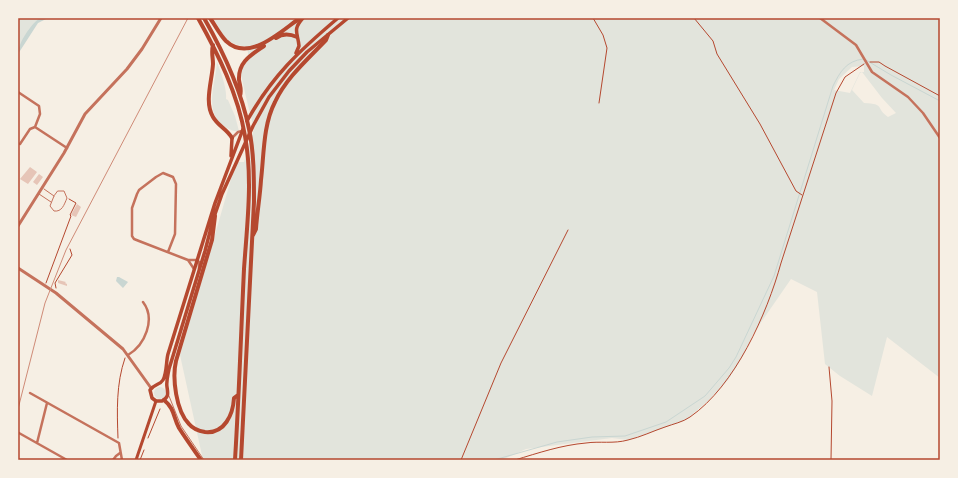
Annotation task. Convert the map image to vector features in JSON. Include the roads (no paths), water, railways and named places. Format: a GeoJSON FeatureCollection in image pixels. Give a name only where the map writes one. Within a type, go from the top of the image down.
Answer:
{"type":"FeatureCollection","features":[{"type":"Feature","properties":{"kind":"highway"},"geometry":{"type":"LineString","coordinates":[[198,18],[213,45],[230,83],[245,135],[247,153],[248,202],[235,460]]}},
{"type":"Feature","properties":{"kind":"highway"},"geometry":{"type":"LineString","coordinates":[[204,18],[228,64],[240,96],[249,128],[254,180],[241,460]]}},
{"type":"Feature","properties":{"kind":"highway"},"geometry":{"type":"LineString","coordinates":[[210,18],[226,41],[236,47],[248,49],[261,46],[300,18]]}},
{"type":"Feature","properties":{"kind":"highway"},"geometry":{"type":"LineString","coordinates":[[252,238],[256,229],[270,112],[286,84],[326,40],[328,34]]}},
{"type":"Feature","properties":{"kind":"highway"},"geometry":{"type":"LineString","coordinates":[[240,96],[242,91],[239,73],[245,60],[279,35],[289,35],[296,38]]}},
{"type":"Feature","properties":{"kind":"highway"},"geometry":{"type":"LineString","coordinates":[[213,45],[209,105],[214,120],[229,133],[232,138]]}},
{"type":"Feature","properties":{"kind":"highway"},"geometry":{"type":"LineString","coordinates":[[215,216],[212,240],[176,361],[174,382],[179,404],[185,419],[193,428],[202,431],[212,432],[222,428],[230,418],[234,398],[238,395]]}},
{"type":"Feature","properties":{"kind":"highway"},"geometry":{"type":"LineString","coordinates":[[164,400],[170,405],[179,427],[202,460]]}},
{"type":"Feature","properties":{"kind":"main road"},"geometry":{"type":"LineString","coordinates":[[296,54],[300,46],[296,38],[296,32],[298,25],[303,18]]}},
{"type":"Feature","properties":{"kind":"main road"},"geometry":{"type":"LineString","coordinates":[[160,384],[164,378],[168,354],[215,203],[242,130],[272,81],[296,54],[338,18]]}},
{"type":"Feature","properties":{"kind":"main road"},"geometry":{"type":"LineString","coordinates":[[156,401],[164,400],[168,395],[167,388],[171,359],[199,270],[210,227],[222,194],[253,126],[269,97],[289,71],[307,52],[348,18]]}},
{"type":"Feature","properties":{"kind":"main road"},"geometry":{"type":"LineString","coordinates":[[232,138],[232,157]]}},
{"type":"Feature","properties":{"kind":"main road"},"geometry":{"type":"LineString","coordinates":[[156,401],[150,395],[151,388],[155,384],[160,384],[167,388]]}},
{"type":"Feature","properties":{"kind":"main road"},"geometry":{"type":"LineString","coordinates":[[136,460],[156,401]]}},
{"type":"Feature","properties":{"kind":"street"},"geometry":{"type":"LineString","coordinates":[[18,226],[67,148],[85,114],[142,49],[161,18]]}},
{"type":"Feature","properties":{"kind":"street"},"geometry":{"type":"LineString","coordinates":[[820,18],[856,45],[872,72],[908,97],[923,113],[940,138]]}},
{"type":"Feature","properties":{"kind":"street"},"geometry":{"type":"LineString","coordinates":[[18,92],[39,106],[40,114],[35,127],[30,129],[20,144]]}},
{"type":"Feature","properties":{"kind":"street"},"geometry":{"type":"LineString","coordinates":[[35,127],[67,148]]}},
{"type":"Feature","properties":{"kind":"street"},"geometry":{"type":"LineString","coordinates":[[232,138],[242,130]]}},
{"type":"Feature","properties":{"kind":"street"},"geometry":{"type":"LineString","coordinates":[[168,252],[175,234],[176,184],[173,177],[163,173],[156,177],[137,194],[132,208],[131,234],[134,239],[188,260],[197,260],[199,262],[199,270]]}},
{"type":"Feature","properties":{"kind":"street"},"geometry":{"type":"LineString","coordinates":[[188,260],[194,269]]}},
{"type":"Feature","properties":{"kind":"street"},"geometry":{"type":"LineString","coordinates":[[18,268],[56,293],[123,349],[151,388]]}},
{"type":"Feature","properties":{"kind":"street"},"geometry":{"type":"LineString","coordinates":[[128,355],[138,346],[146,330],[148,312],[143,302]]}},
{"type":"Feature","properties":{"kind":"street"},"geometry":{"type":"LineString","coordinates":[[30,393],[119,443],[122,460]]}},
{"type":"Feature","properties":{"kind":"street"},"geometry":{"type":"LineString","coordinates":[[37,443],[47,403]]}},
{"type":"Feature","properties":{"kind":"street"},"geometry":{"type":"LineString","coordinates":[[19,433],[67,460]]}},
{"type":"Feature","properties":{"kind":"street"},"geometry":{"type":"LineString","coordinates":[[113,460],[120,453]]}},
{"type":"Feature","properties":{"kind":"lane"},"geometry":{"type":"LineString","coordinates":[[41,188],[54,196]]}},
{"type":"Feature","properties":{"kind":"lane"},"geometry":{"type":"LineString","coordinates":[[58,191],[61,191],[64,192],[67,198],[59,211],[54,212],[51,209],[51,203],[54,196],[58,191]]}},
{"type":"Feature","properties":{"kind":"lane"},"geometry":{"type":"LineString","coordinates":[[38,194],[51,203]]}},
{"type":"Feature","properties":{"kind":"lane"},"geometry":{"type":"LineString","coordinates":[[168,395],[181,426],[202,460]]}},
{"type":"Feature","properties":{"kind":"waterway"},"geometry":{"type":"LineString","coordinates":[[494,460],[557,442],[592,437],[625,436],[666,422],[705,396],[729,368],[736,357],[774,276],[833,86],[844,68],[852,62],[863,59]]}},
{"type":"Feature","properties":{"kind":"waterway"},"geometry":{"type":"LineString","coordinates":[[866,60],[940,101]]}},
{"type":"Feature","properties":{"kind":"railway"},"geometry":{"type":"LineString","coordinates":[[18,409],[45,303],[66,250],[188,18]]}}]}
